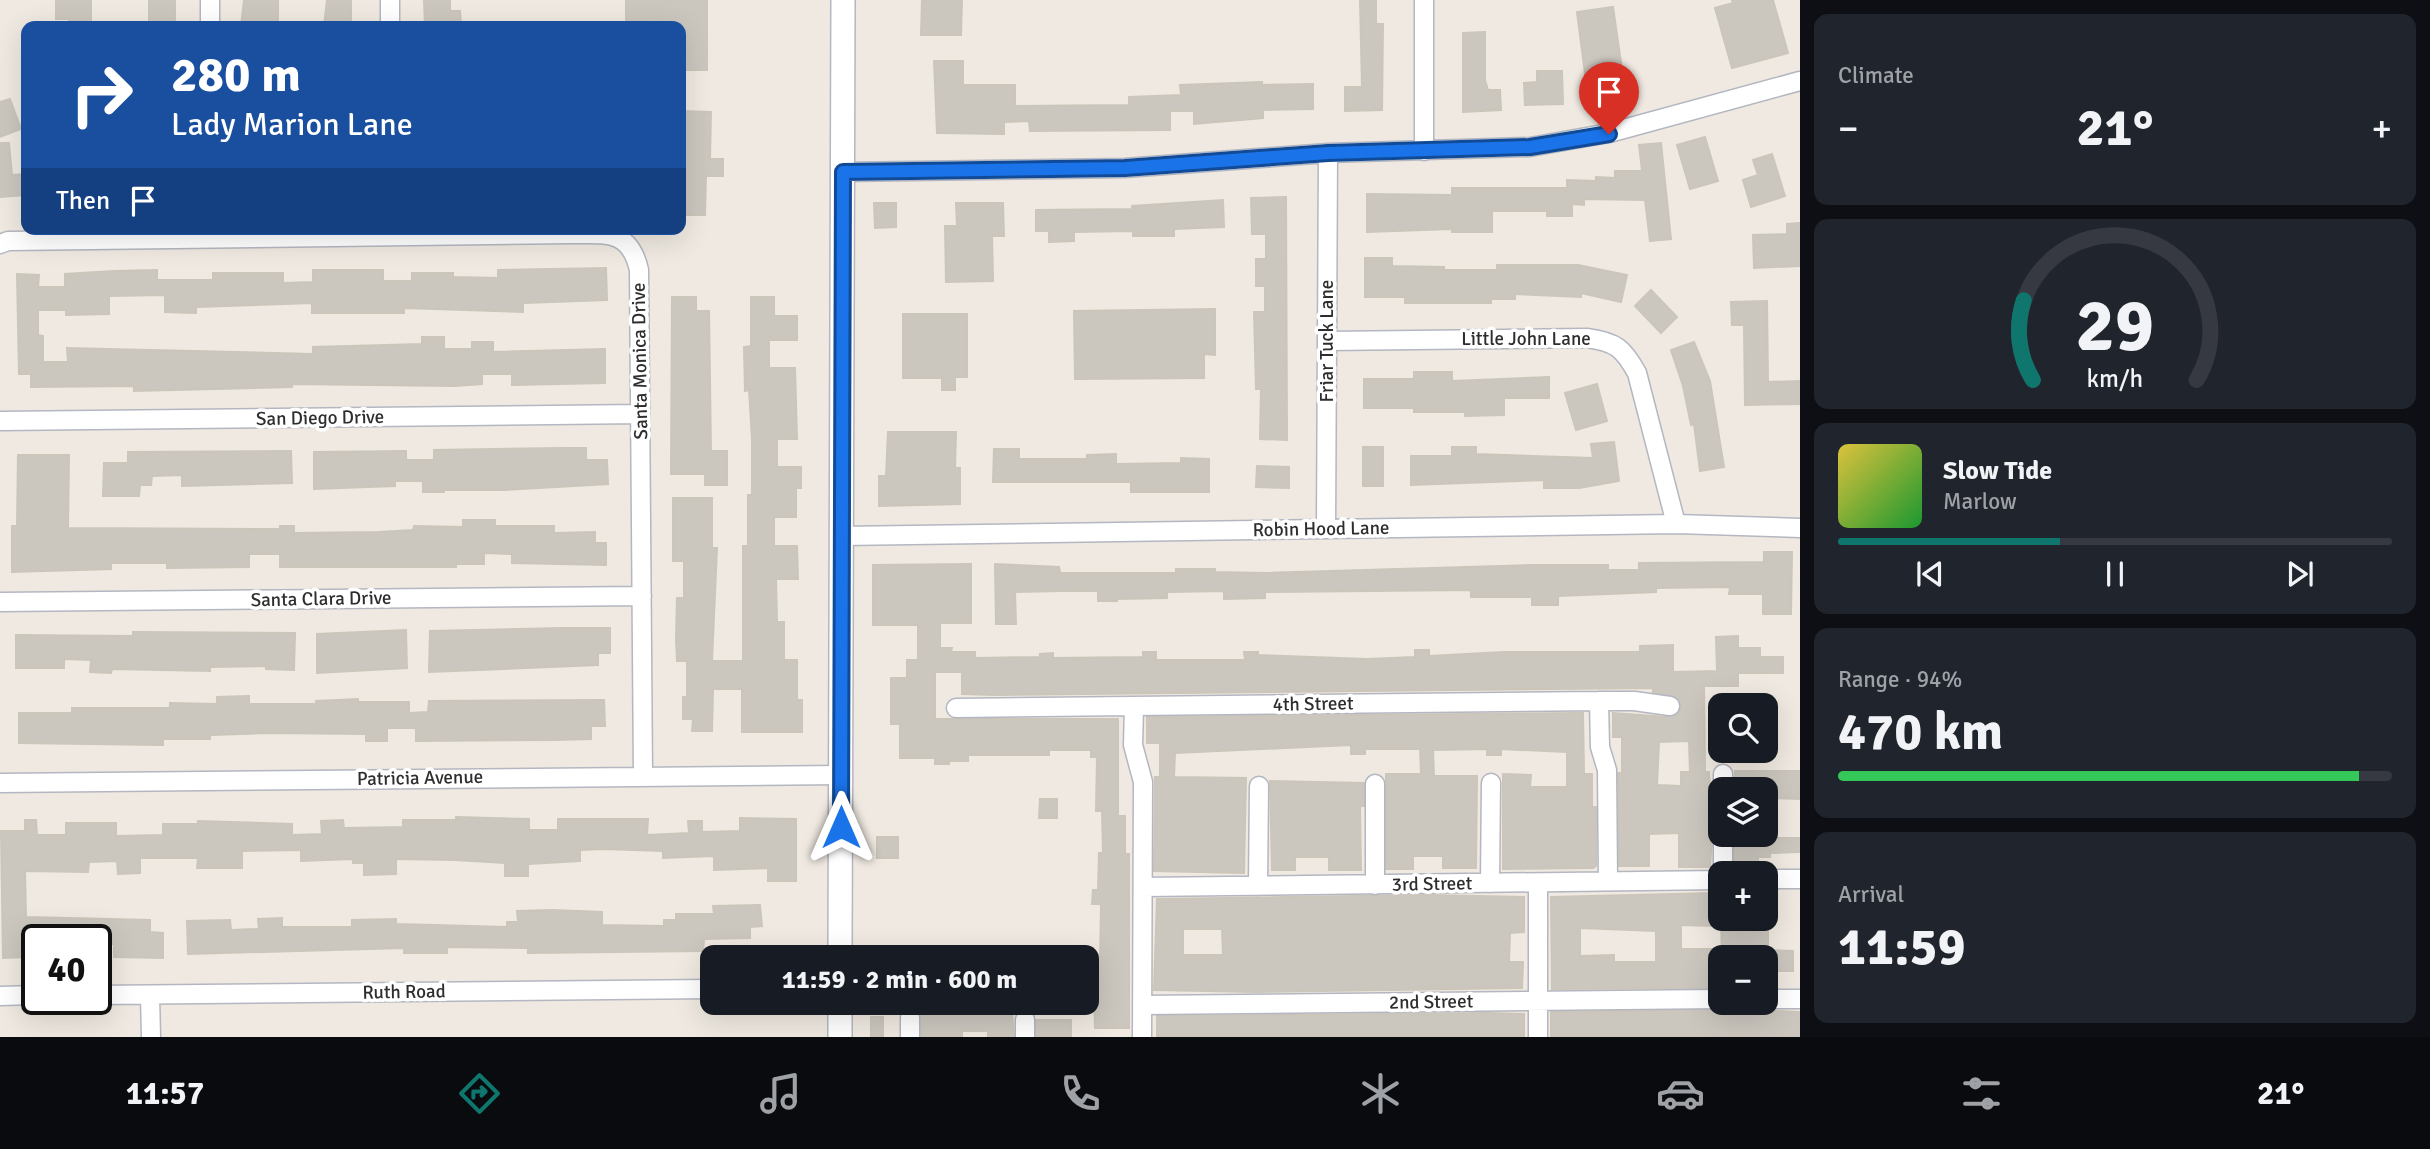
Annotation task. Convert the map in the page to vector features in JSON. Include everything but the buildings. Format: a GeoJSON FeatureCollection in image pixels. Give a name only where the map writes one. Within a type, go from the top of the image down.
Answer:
{"type":"FeatureCollection","features":[{"type":"Feature","properties":{"kind":"street"},"geometry":{"type":"LineString","coordinates":[[210,0],[210,21]]}},
{"type":"Feature","properties":{"kind":"street"},"geometry":{"type":"LineString","coordinates":[[390,0],[390,21]]}},
{"type":"Feature","properties":{"kind":"street"},"geometry":{"type":"LineString","coordinates":[[840,945],[843,0]]}},
{"type":"Feature","properties":{"kind":"street"},"geometry":{"type":"LineString","coordinates":[[1424,0],[1424,152]]}},
{"type":"Feature","properties":{"kind":"street"},"geometry":{"type":"LineString","coordinates":[[843,172],[1125,168],[1328,153],[1530,147],[1609,134],[1800,81]]}},
{"type":"Feature","properties":{"kind":"street","name":"Friar Tuck Lane"},"geometry":{"type":"LineString","coordinates":[[1326,529],[1328,153]]}},
{"type":"Feature","properties":{"kind":"street","name":"Santa Monica Drive"},"geometry":{"type":"LineString","coordinates":[[0,244],[8,241],[180,235]]}},
{"type":"Feature","properties":{"kind":"street","name":"Santa Monica Drive"},"geometry":{"type":"LineString","coordinates":[[610,235],[620,238],[635,256],[639,270],[643,776]]}},
{"type":"Feature","properties":{"kind":"street","name":"Little John Lane"},"geometry":{"type":"LineString","coordinates":[[1327,341],[1587,338],[1607,341],[1625,352],[1637,373],[1676,524]]}},
{"type":"Feature","properties":{"kind":"street","name":"San Diego Drive"},"geometry":{"type":"LineString","coordinates":[[0,421],[640,414]]}},
{"type":"Feature","properties":{"kind":"street","name":"Robin Hood Lane"},"geometry":{"type":"LineString","coordinates":[[842,536],[1676,524],[1800,528]]}},
{"type":"Feature","properties":{"kind":"street","name":"Santa Clara Drive"},"geometry":{"type":"LineString","coordinates":[[0,601],[642,596]]}},
{"type":"Feature","properties":{"kind":"street"},"geometry":{"type":"LineString","coordinates":[[1599,701],[1600,747],[1607,770],[1608,881]]}},
{"type":"Feature","properties":{"kind":"street","name":"4th Street"},"geometry":{"type":"LineString","coordinates":[[956,708],[1599,701],[1634,701],[1670,706]]}},
{"type":"Feature","properties":{"kind":"street"},"geometry":{"type":"LineString","coordinates":[[1134,707],[1133,745],[1143,782],[1143,1037]]}},
{"type":"Feature","properties":{"kind":"street","name":"Patricia Avenue"},"geometry":{"type":"LineString","coordinates":[[0,783],[841,775]]}},
{"type":"Feature","properties":{"kind":"street"},"geometry":{"type":"LineString","coordinates":[[1490,883],[1491,783]]}},
{"type":"Feature","properties":{"kind":"street"},"geometry":{"type":"LineString","coordinates":[[1375,784],[1375,885]]}},
{"type":"Feature","properties":{"kind":"street"},"geometry":{"type":"LineString","coordinates":[[1258,886],[1259,786]]}},
{"type":"Feature","properties":{"kind":"street"},"geometry":{"type":"LineString","coordinates":[[1778,879],[1800,879]]}},
{"type":"Feature","properties":{"kind":"street","name":"3rd Street"},"geometry":{"type":"LineString","coordinates":[[1144,887],[1708,880]]}},
{"type":"Feature","properties":{"kind":"street"},"geometry":{"type":"LineString","coordinates":[[1538,884],[1538,1037]]}},
{"type":"Feature","properties":{"kind":"street","name":"Ruth Road"},"geometry":{"type":"LineString","coordinates":[[112,995],[700,989]]}},
{"type":"Feature","properties":{"kind":"street"},"geometry":{"type":"LineString","coordinates":[[0,996],[21,995]]}},
{"type":"Feature","properties":{"kind":"street"},"geometry":{"type":"LineString","coordinates":[[150,995],[151,1037]]}},
{"type":"Feature","properties":{"kind":"street","name":"2nd Street"},"geometry":{"type":"LineString","coordinates":[[1143,1005],[1708,999]]}},
{"type":"Feature","properties":{"kind":"street"},"geometry":{"type":"LineString","coordinates":[[1778,999],[1800,999]]}},
{"type":"Feature","properties":{"kind":"street"},"geometry":{"type":"LineString","coordinates":[[840,1015],[840,1037]]}},
{"type":"Feature","properties":{"kind":"street"},"geometry":{"type":"LineString","coordinates":[[910,1018],[911,1037]]}},
{"type":"Feature","properties":{"kind":"route"},"geometry":{"type":"LineString","coordinates":[[841,827],[843,172],[1125,168],[1328,153],[1530,147],[1609,134]]}}]}
